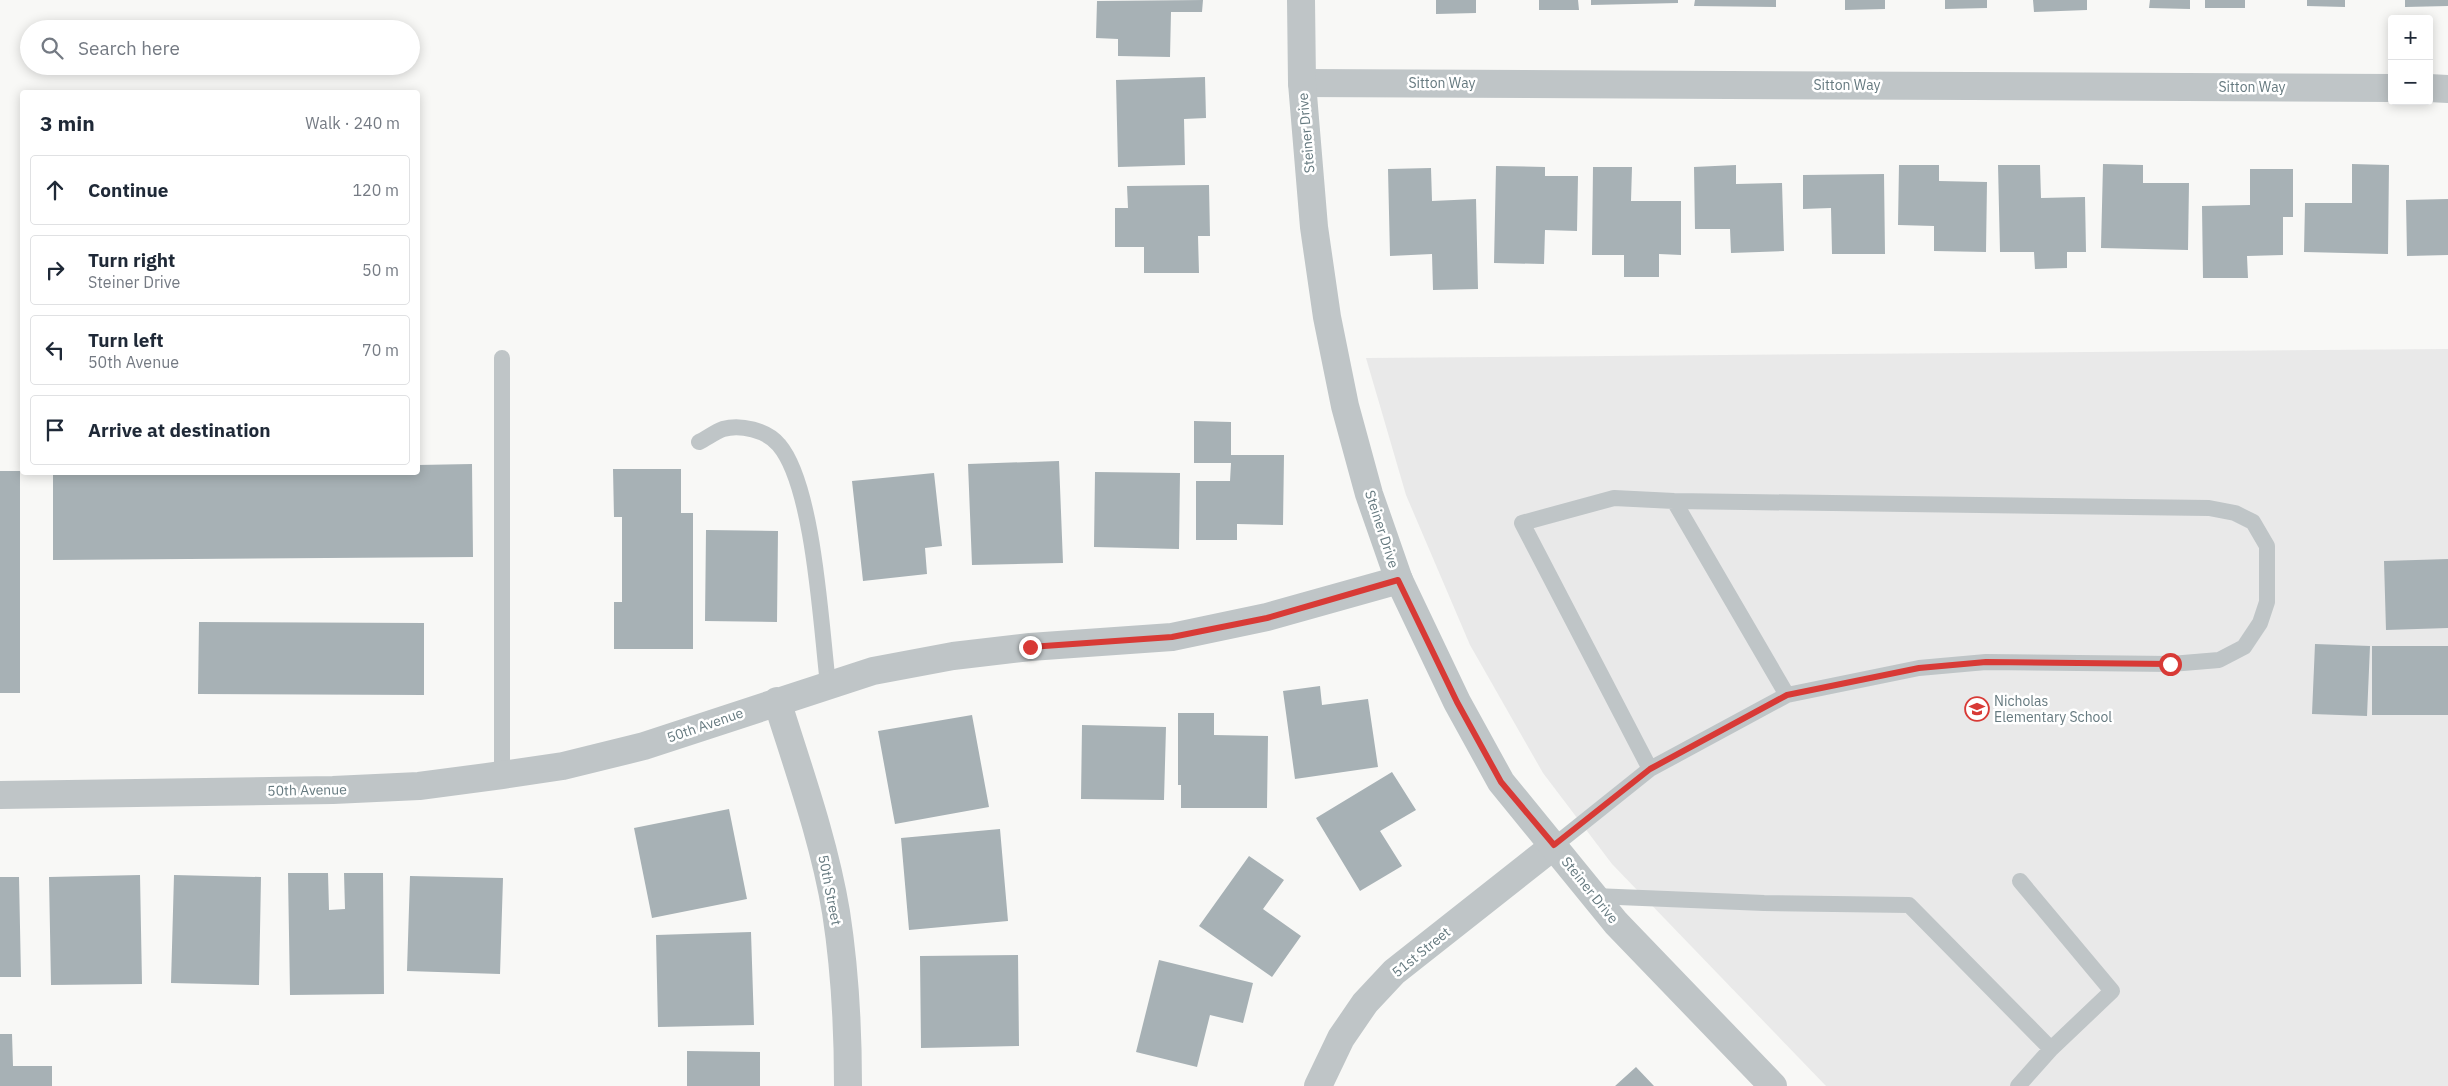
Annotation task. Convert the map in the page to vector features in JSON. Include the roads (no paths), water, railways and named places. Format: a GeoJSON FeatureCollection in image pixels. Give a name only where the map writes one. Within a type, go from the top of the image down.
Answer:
{"type":"FeatureCollection","features":[{"type":"Feature","properties":{"kind":"street","name":"Steiner Drive"},"geometry":{"type":"LineString","coordinates":[[1301,0],[1302,82],[1314,227],[1327,317],[1345,406],[1370,494],[1398,580],[1457,702],[1501,782],[1616,923],[1773,1086]]}},
{"type":"Feature","properties":{"kind":"street","name":"Sitton Way"},"geometry":{"type":"LineString","coordinates":[[1302,82],[2388,88]]}},
{"type":"Feature","properties":{"kind":"street"},"geometry":{"type":"LineString","coordinates":[[2433,88],[2448,88]]}},
{"type":"Feature","properties":{"kind":"street","name":"50th Avenue"},"geometry":{"type":"LineString","coordinates":[[0,794],[333,790],[419,786],[563,766],[644,746],[776,701],[873,671],[953,656],[1030,647],[1172,637],[1267,618],[1398,580]]}},
{"type":"Feature","properties":{"kind":"street","name":"50th Street"},"geometry":{"type":"LineString","coordinates":[[776,701],[816,826],[836,912],[846,999],[848,1086]]}},
{"type":"Feature","properties":{"kind":"street","name":"51st Street"},"geometry":{"type":"LineString","coordinates":[[1318,1086],[1341,1038],[1365,1003],[1394,972],[1554,845]]}},
{"type":"Feature","properties":{"kind":"lane"},"geometry":{"type":"LineString","coordinates":[[502,358],[502,775]]}},
{"type":"Feature","properties":{"kind":"lane"},"geometry":{"type":"LineString","coordinates":[[699,442],[723,429],[755,429],[778,443],[793,467],[812,548],[828,684]]}},
{"type":"Feature","properties":{"kind":"lane"},"geometry":{"type":"LineString","coordinates":[[1554,845],[1650,769],[1787,695],[1919,668],[1986,662],[2170,664],[2219,660],[2244,647],[2260,623],[2267,602],[2267,546],[2253,522],[2235,513],[2209,508],[1674,501],[1614,498],[1522,523],[1650,769]]}},
{"type":"Feature","properties":{"kind":"lane"},"geometry":{"type":"LineString","coordinates":[[1674,501],[1787,695]]}},
{"type":"Feature","properties":{"kind":"lane"},"geometry":{"type":"LineString","coordinates":[[2018,1086],[2051,1049],[2112,991],[2020,881]]}},
{"type":"Feature","properties":{"kind":"lane"},"geometry":{"type":"LineString","coordinates":[[1594,896],[1764,904],[1909,905],[2051,1049]]}},
{"type":"Feature","properties":{"kind":"place","name":"Nicholas Elementary School"},"geometry":{"type":"Point","coordinates":[1977,709]}}]}
